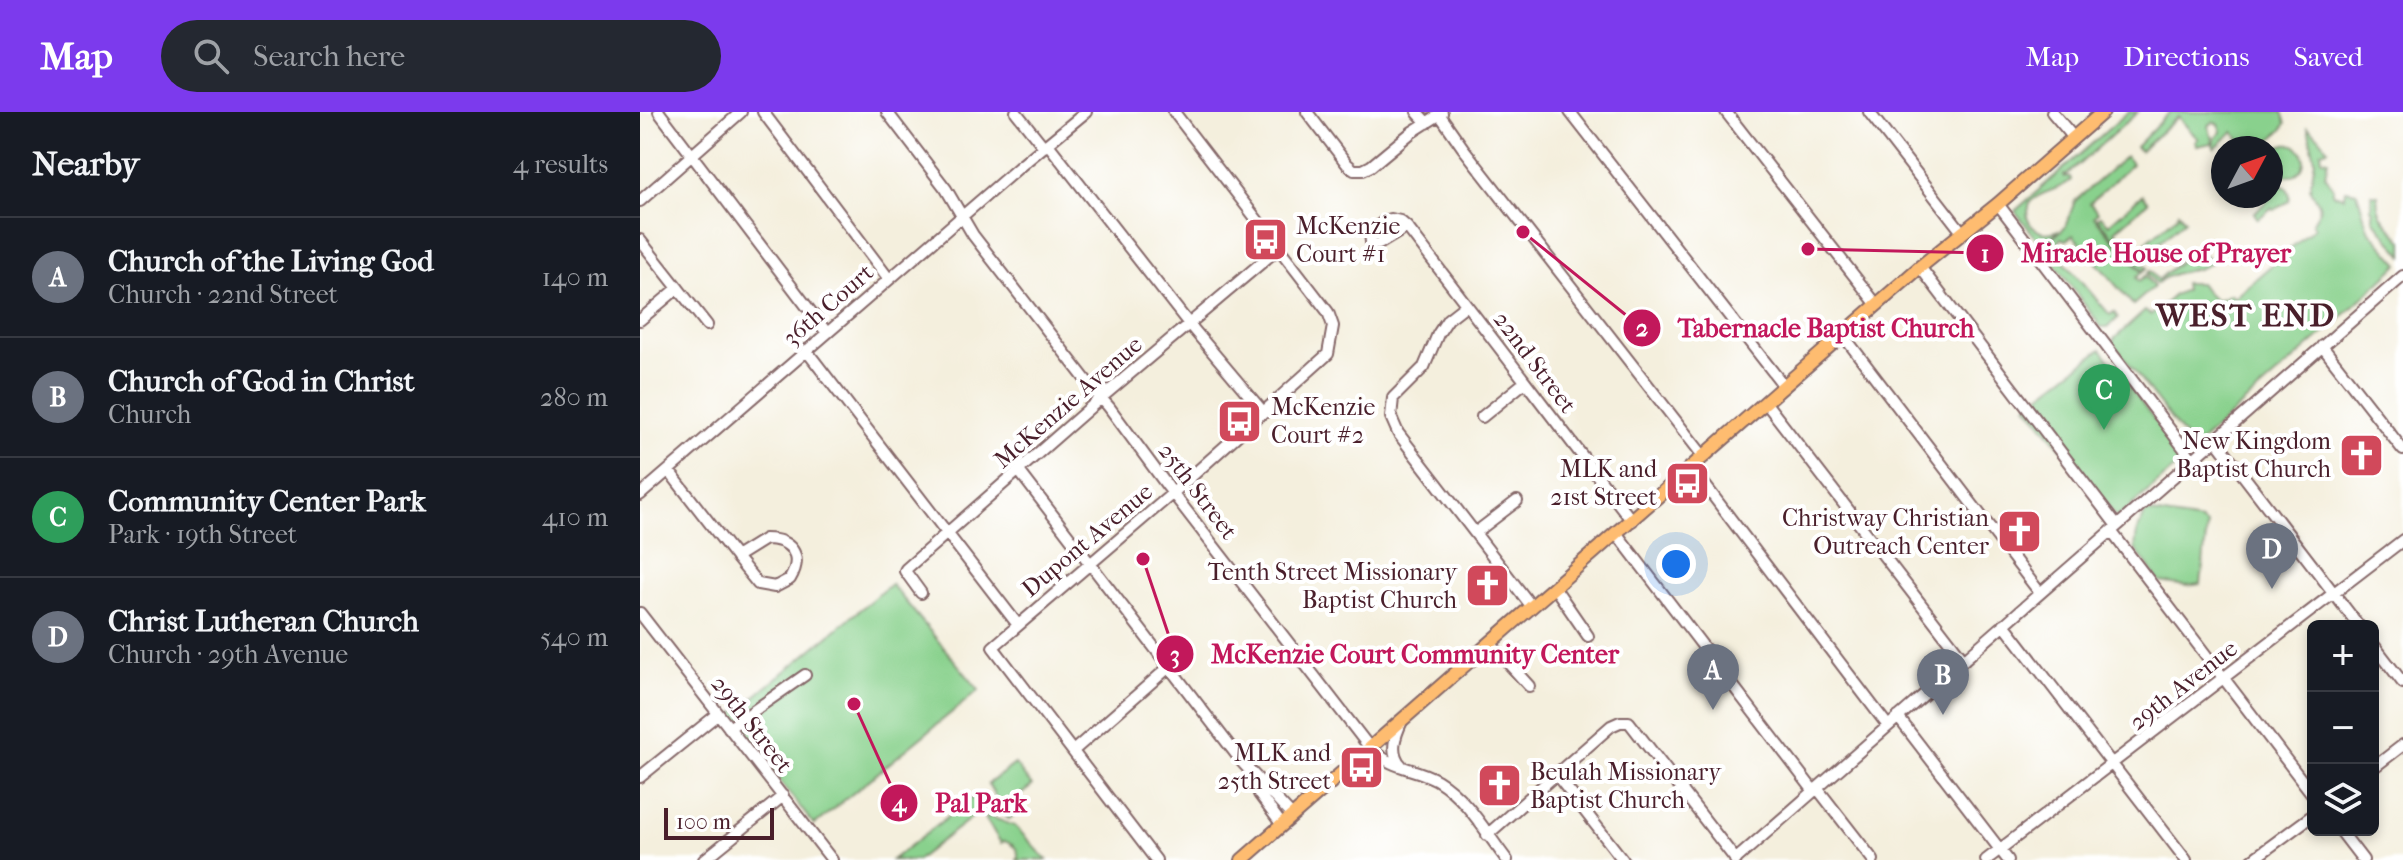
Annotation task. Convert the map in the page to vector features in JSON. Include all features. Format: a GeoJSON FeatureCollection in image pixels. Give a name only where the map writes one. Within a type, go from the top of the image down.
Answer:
{"type":"FeatureCollection","features":[{"type":"Feature","properties":{"kind":"main road"},"geometry":{"type":"LineString","coordinates":[[1242,860],[1920,267],[2103,112]]}},
{"type":"Feature","properties":{"kind":"street"},"geometry":{"type":"LineString","coordinates":[[659,112],[827,333]]}},
{"type":"Feature","properties":{"kind":"street"},"geometry":{"type":"LineString","coordinates":[[640,201],[741,112]]}},
{"type":"Feature","properties":{"kind":"street"},"geometry":{"type":"LineString","coordinates":[[763,112],[889,279]]}},
{"type":"Feature","properties":{"kind":"street","name":"25th Street"},"geometry":{"type":"LineString","coordinates":[[887,112],[930,167],[973,235],[1370,748],[1383,760],[1430,777],[1452,792],[1507,860]]}},
{"type":"Feature","properties":{"kind":"street"},"geometry":{"type":"LineString","coordinates":[[1016,112],[1264,413]]}},
{"type":"Feature","properties":{"kind":"street","name":"36th Court"},"geometry":{"type":"LineString","coordinates":[[640,495],[1086,112]]}},
{"type":"Feature","properties":{"kind":"street"},"geometry":{"type":"LineString","coordinates":[[1174,112],[1279,248]]}},
{"type":"Feature","properties":{"kind":"street"},"geometry":{"type":"LineString","coordinates":[[1307,112],[1354,170],[1363,170],[1441,113],[1472,160],[1704,457]]}},
{"type":"Feature","properties":{"kind":"street"},"geometry":{"type":"LineString","coordinates":[[1417,112],[1427,123]]}},
{"type":"Feature","properties":{"kind":"street"},"geometry":{"type":"LineString","coordinates":[[1570,112],[1784,386]]}},
{"type":"Feature","properties":{"kind":"street"},"geometry":{"type":"LineString","coordinates":[[1726,112],[1877,305]]}},
{"type":"Feature","properties":{"kind":"street"},"geometry":{"type":"LineString","coordinates":[[1869,112],[1962,232]]}},
{"type":"Feature","properties":{"kind":"street"},"geometry":{"type":"LineString","coordinates":[[2052,112],[2074,138]]}},
{"type":"Feature","properties":{"kind":"street"},"geometry":{"type":"LineString","coordinates":[[1998,204],[2193,460]]}},
{"type":"Feature","properties":{"kind":"street","name":"22nd Street"},"geometry":{"type":"LineString","coordinates":[[1407,227],[1632,521]]}},
{"type":"Feature","properties":{"kind":"street"},"geometry":{"type":"LineString","coordinates":[[640,240],[707,325]]}},
{"type":"Feature","properties":{"kind":"street","name":"McKenzie Avenue"},"geometry":{"type":"LineString","coordinates":[[921,593],[905,571],[1101,398],[1279,248]]}},
{"type":"Feature","properties":{"kind":"street","name":"Dupont Avenue"},"geometry":{"type":"LineString","coordinates":[[1073,751],[993,647],[1324,360],[1330,347],[1333,326],[1328,312],[1279,248]]}},
{"type":"Feature","properties":{"kind":"street"},"geometry":{"type":"LineString","coordinates":[[1920,267],[2307,787]]}},
{"type":"Feature","properties":{"kind":"street"},"geometry":{"type":"LineString","coordinates":[[1487,835],[1611,726],[1629,722],[1735,860],[2403,276]]}},
{"type":"Feature","properties":{"kind":"street"},"geometry":{"type":"LineString","coordinates":[[640,320],[678,288]]}},
{"type":"Feature","properties":{"kind":"street"},"geometry":{"type":"LineString","coordinates":[[1466,305],[1443,327],[1424,367],[1399,391],[1392,404],[1391,417],[1398,433],[1532,607]]}},
{"type":"Feature","properties":{"kind":"street"},"geometry":{"type":"LineString","coordinates":[[1843,335],[2040,593]]}},
{"type":"Feature","properties":{"kind":"street"},"geometry":{"type":"LineString","coordinates":[[2322,346],[2403,450]]}},
{"type":"Feature","properties":{"kind":"street"},"geometry":{"type":"LineString","coordinates":[[806,350],[1018,625]]}},
{"type":"Feature","properties":{"kind":"street"},"geometry":{"type":"LineString","coordinates":[[1482,417],[1525,382]]}},
{"type":"Feature","properties":{"kind":"street"},"geometry":{"type":"LineString","coordinates":[[1766,403],[1964,660]]}},
{"type":"Feature","properties":{"kind":"street"},"geometry":{"type":"LineString","coordinates":[[2216,440],[2354,620]]}},
{"type":"Feature","properties":{"kind":"street"},"geometry":{"type":"LineString","coordinates":[[1692,468],[1888,726]]}},
{"type":"Feature","properties":{"kind":"street"},"geometry":{"type":"LineString","coordinates":[[669,471],[751,578],[767,587],[784,584],[795,570],[794,553],[782,540],[765,539],[736,557]]}},
{"type":"Feature","properties":{"kind":"street"},"geometry":{"type":"LineString","coordinates":[[1019,471],[1255,778],[1267,788],[1287,821]]}},
{"type":"Feature","properties":{"kind":"street"},"geometry":{"type":"LineString","coordinates":[[1475,533],[1517,501]]}},
{"type":"Feature","properties":{"kind":"street"},"geometry":{"type":"LineString","coordinates":[[1617,534],[1873,860]]}},
{"type":"Feature","properties":{"kind":"street","name":"29th Avenue"},"geometry":{"type":"LineString","coordinates":[[1986,860],[2403,540]]}},
{"type":"Feature","properties":{"kind":"street"},"geometry":{"type":"LineString","coordinates":[[1555,588],[1588,636]]}},
{"type":"Feature","properties":{"kind":"street","name":"29th Street"},"geometry":{"type":"LineString","coordinates":[[640,613],[832,860]]}},
{"type":"Feature","properties":{"kind":"street"},"geometry":{"type":"LineString","coordinates":[[2004,624],[2186,860]]}},
{"type":"Feature","properties":{"kind":"street"},"geometry":{"type":"LineString","coordinates":[[1490,643],[1529,686]]}},
{"type":"Feature","properties":{"kind":"street"},"geometry":{"type":"LineString","coordinates":[[2379,652],[2403,683]]}},
{"type":"Feature","properties":{"kind":"street"},"geometry":{"type":"LineString","coordinates":[[1156,860],[1073,751],[1169,667]]}},
{"type":"Feature","properties":{"kind":"street"},"geometry":{"type":"LineString","coordinates":[[729,728],[805,675]]}},
{"type":"Feature","properties":{"kind":"street"},"geometry":{"type":"LineString","coordinates":[[640,777],[718,714]]}},
{"type":"Feature","properties":{"kind":"street"},"geometry":{"type":"LineString","coordinates":[[1898,717],[2008,860]]}},
{"type":"Feature","properties":{"kind":"street"},"geometry":{"type":"LineString","coordinates":[[1403,719],[1393,749],[1397,762],[1405,769]]}},
{"type":"Feature","properties":{"kind":"street"},"geometry":{"type":"LineString","coordinates":[[2378,764],[2403,745]]}},
{"type":"Feature","properties":{"kind":"street"},"geometry":{"type":"LineString","coordinates":[[1555,773],[1623,860]]}},
{"type":"Feature","properties":{"kind":"street"},"geometry":{"type":"LineString","coordinates":[[704,860],[783,796]]}},
{"type":"Feature","properties":{"kind":"street"},"geometry":{"type":"LineString","coordinates":[[2252,860],[2307,819]]}},
{"type":"Feature","properties":{"kind":"street"},"geometry":{"type":"LineString","coordinates":[[2345,836],[2363,860]]}},
{"type":"Feature","properties":{"kind":"green space"},"geometry":{"type":"Polygon","coordinates":[[[2128,112],[2138,112],[2064,175],[2071,180],[2030,202],[2027,217],[2032,226],[2044,232],[2059,230],[2042,246],[2015,211],[2128,112]]]}},
{"type":"Feature","properties":{"kind":"green space"},"geometry":{"type":"Polygon","coordinates":[[[2170,112],[2282,112],[2286,123],[2275,136],[2237,136],[2233,132],[2228,136],[2217,136],[2221,132],[2219,124],[2213,122],[2209,126],[2211,143],[2197,146],[2195,142],[2198,139],[2178,117],[2140,151],[2136,147],[2170,112]]]}},
{"type":"Feature","properties":{"kind":"green space"},"geometry":{"type":"Polygon","coordinates":[[[2308,128],[2328,149],[2321,151],[2322,159],[2328,160],[2325,175],[2333,187],[2333,194],[2344,197],[2345,190],[2357,192],[2368,229],[2399,264],[2193,448],[2113,343],[2114,339],[2145,311],[2151,315],[2174,295],[2185,290],[2184,283],[2200,283],[2215,299],[2230,294],[2234,298],[2315,227],[2312,223],[2319,206],[2310,188],[2315,160],[2308,128]]]}},
{"type":"Feature","properties":{"kind":"green space"},"geometry":{"type":"Polygon","coordinates":[[[2283,145],[2294,145],[2303,154],[2303,166],[2299,171],[2294,175],[2283,175],[2283,145]]]}},
{"type":"Feature","properties":{"kind":"green space"},"geometry":{"type":"Polygon","coordinates":[[[2126,156],[2132,164],[2090,203],[2098,213],[2094,217],[2142,272],[2136,278],[2139,281],[2145,276],[2154,287],[2133,305],[2073,235],[2066,240],[2061,238],[2055,251],[2110,315],[2114,312],[2118,318],[2108,327],[2101,327],[2043,248],[2065,227],[2075,201],[2126,156]]]}},
{"type":"Feature","properties":{"kind":"green space"},"geometry":{"type":"Polygon","coordinates":[[[2283,186],[2290,195],[2289,201],[2283,205],[2283,186]]]}},
{"type":"Feature","properties":{"kind":"green space"},"geometry":{"type":"Polygon","coordinates":[[[2372,194],[2378,195],[2381,215],[2403,241],[2403,256],[2373,219],[2372,194]]]}},
{"type":"Feature","properties":{"kind":"green space"},"geometry":{"type":"Polygon","coordinates":[[[2142,195],[2148,202],[2115,231],[2122,240],[2119,243],[2097,218],[2101,216],[2109,224],[2142,195]]]}},
{"type":"Feature","properties":{"kind":"green space"},"geometry":{"type":"Polygon","coordinates":[[[2260,208],[2271,208],[2258,219],[2254,213],[2260,208]]]}},
{"type":"Feature","properties":{"kind":"green space"},"geometry":{"type":"Polygon","coordinates":[[[2178,212],[2185,220],[2140,259],[2147,268],[2143,271],[2122,246],[2125,244],[2134,252],[2178,212]]]}},
{"type":"Feature","properties":{"kind":"green space"},"geometry":{"type":"Polygon","coordinates":[[[2195,248],[2212,262],[2199,269],[2171,275],[2156,284],[2147,274],[2150,271],[2158,280],[2195,248]]]}},
{"type":"Feature","properties":{"kind":"green space"},"geometry":{"type":"Polygon","coordinates":[[[2101,349],[2181,455],[2181,463],[2117,518],[2027,405],[2101,349]]]}},
{"type":"Feature","properties":{"kind":"green space"},"geometry":{"type":"Polygon","coordinates":[[[2146,512],[2201,521],[2207,526],[2201,584],[2186,586],[2160,582],[2135,549],[2137,531],[2146,512]]]}},
{"type":"Feature","properties":{"kind":"green space"},"geometry":{"type":"Polygon","coordinates":[[[891,584],[979,690],[814,825],[730,717],[891,584]]]}},
{"type":"Feature","properties":{"kind":"green space"},"geometry":{"type":"Polygon","coordinates":[[[1015,764],[1032,786],[1006,806],[1013,816],[1009,819],[1002,813],[988,784],[1015,764]]]}},
{"type":"Feature","properties":{"kind":"green space"},"geometry":{"type":"Polygon","coordinates":[[[973,797],[982,808],[985,807],[980,816],[976,814],[917,860],[892,860],[973,797]]]}},
{"type":"Feature","properties":{"kind":"green space"},"geometry":{"type":"Polygon","coordinates":[[[988,816],[1015,826],[1047,860],[1017,860],[1015,848],[1004,841],[1001,843],[985,818],[988,816]]]}},
{"type":"Feature","properties":{"kind":"place","name":"Tabernacle Baptist Church"},"geometry":{"type":"Point","coordinates":[1523,232]}},
{"type":"Feature","properties":{"kind":"place","name":"McKenzie Court #1"},"geometry":{"type":"Point","coordinates":[1265,240]}},
{"type":"Feature","properties":{"kind":"place","name":"Miracle House of Prayer"},"geometry":{"type":"Point","coordinates":[1808,249]}},
{"type":"Feature","properties":{"kind":"place","name":"McKenzie Court #2"},"geometry":{"type":"Point","coordinates":[1240,421]}},
{"type":"Feature","properties":{"kind":"place","name":"Community Center Park"},"geometry":{"type":"Point","coordinates":[2104,430]}},
{"type":"Feature","properties":{"kind":"place","name":"New Kingdom Baptist Church"},"geometry":{"type":"Point","coordinates":[2362,455]}},
{"type":"Feature","properties":{"kind":"place","name":"MLK and 21st Street"},"geometry":{"type":"Point","coordinates":[1688,483]}},
{"type":"Feature","properties":{"kind":"place","name":"Christway Christian Outreach Center"},"geometry":{"type":"Point","coordinates":[2020,532]}},
{"type":"Feature","properties":{"kind":"place","name":"McKenzie Court Community Center"},"geometry":{"type":"Point","coordinates":[1143,559]}},
{"type":"Feature","properties":{"kind":"place","name":"Tenth Street Missionary Baptist Church"},"geometry":{"type":"Point","coordinates":[1488,586]}},
{"type":"Feature","properties":{"kind":"place","name":"Christ Lutheran Church"},"geometry":{"type":"Point","coordinates":[2272,589]}},
{"type":"Feature","properties":{"kind":"place","name":"Pal Park"},"geometry":{"type":"Point","coordinates":[854,704]}},
{"type":"Feature","properties":{"kind":"place","name":"Church of the Living God"},"geometry":{"type":"Point","coordinates":[1713,710]}},
{"type":"Feature","properties":{"kind":"place","name":"Church of God in Christ"},"geometry":{"type":"Point","coordinates":[1943,715]}},
{"type":"Feature","properties":{"kind":"place","name":"MLK and 25th Street"},"geometry":{"type":"Point","coordinates":[1362,767]}},
{"type":"Feature","properties":{"kind":"place","name":"Beulah Missionary Baptist Church"},"geometry":{"type":"Point","coordinates":[1499,786]}},
{"type":"Feature","properties":{"kind":"district","name":"WEST END"},"geometry":{"type":"Point","coordinates":[2246,315]}}]}
